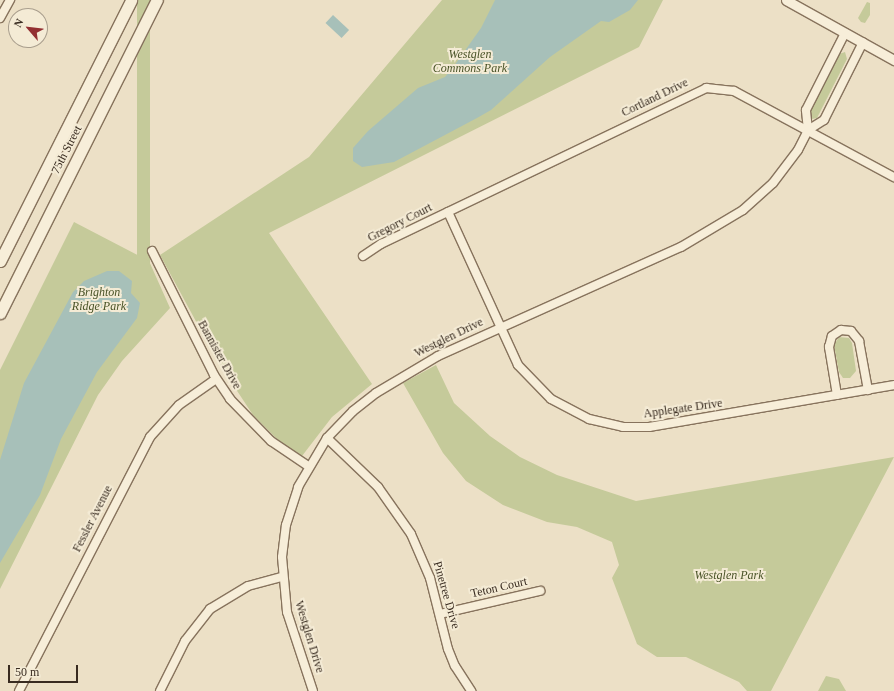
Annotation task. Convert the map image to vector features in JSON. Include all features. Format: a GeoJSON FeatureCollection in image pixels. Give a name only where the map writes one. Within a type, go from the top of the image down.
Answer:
{"type":"FeatureCollection","features":[{"type":"Feature","properties":{"kind":"main road","name":"75th Street"},"geometry":{"type":"LineString","coordinates":[[0,261],[131,0]]}},
{"type":"Feature","properties":{"kind":"main road","name":"75th Street"},"geometry":{"type":"LineString","coordinates":[[0,313],[157,0]]}},
{"type":"Feature","properties":{"kind":"street"},"geometry":{"type":"LineString","coordinates":[[0,18],[10,0]]}},
{"type":"Feature","properties":{"kind":"street"},"geometry":{"type":"LineString","coordinates":[[786,0],[894,60]]}},
{"type":"Feature","properties":{"kind":"street"},"geometry":{"type":"LineString","coordinates":[[808,130],[806,110],[845,33]]}},
{"type":"Feature","properties":{"kind":"street","name":"Westglen Drive"},"geometry":{"type":"LineString","coordinates":[[313,691],[286,612],[282,577],[286,525],[308,466],[327,438],[353,411],[396,379],[499,327],[711,231],[743,210],[773,183],[798,150],[808,130],[824,120],[862,42]]}},
{"type":"Feature","properties":{"kind":"street","name":"Cortland Drive"},"geometry":{"type":"LineString","coordinates":[[448,212],[706,88],[734,91],[894,177]]}},
{"type":"Feature","properties":{"kind":"street","name":"Gregory Court"},"geometry":{"type":"LineString","coordinates":[[363,256],[381,244],[448,212]]}},
{"type":"Feature","properties":{"kind":"street","name":"Applegate Drive"},"geometry":{"type":"LineString","coordinates":[[448,212],[499,327],[518,365],[541,390],[578,414],[613,425],[637,428],[675,424],[894,385]]}},
{"type":"Feature","properties":{"kind":"street","name":"Bannister Drive"},"geometry":{"type":"LineString","coordinates":[[152,251],[216,379],[256,428],[308,466]]}},
{"type":"Feature","properties":{"kind":"street"},"geometry":{"type":"LineString","coordinates":[[838,394],[829,347],[832,336],[841,330],[851,331],[859,340],[868,390]]}},
{"type":"Feature","properties":{"kind":"street","name":"Fessler Avenue"},"geometry":{"type":"LineString","coordinates":[[20,691],[150,437],[180,405],[216,379]]}},
{"type":"Feature","properties":{"kind":"street","name":"Pinetree Drive"},"geometry":{"type":"LineString","coordinates":[[327,438],[368,476],[397,511],[421,555],[455,666],[471,691]]}},
{"type":"Feature","properties":{"kind":"street"},"geometry":{"type":"LineString","coordinates":[[160,691],[185,641],[210,609],[248,586],[282,577]]}},
{"type":"Feature","properties":{"kind":"street","name":"Teton Court"},"geometry":{"type":"LineString","coordinates":[[440,614],[540,590]]}},
{"type":"Feature","properties":{"kind":"green space"},"geometry":{"type":"Polygon","coordinates":[[[137,0],[150,0],[150,305],[137,305],[137,0]]]}},
{"type":"Feature","properties":{"kind":"green space","name":"Westglen Commons Park"},"geometry":{"type":"Polygon","coordinates":[[[442,0],[663,0],[639,47],[269,233],[372,384],[332,417],[302,456],[278,440],[253,415],[218,362],[160,255],[309,157],[442,0]]]}},
{"type":"Feature","properties":{"kind":"green space"},"geometry":{"type":"Polygon","coordinates":[[[867,2],[870,3],[870,15],[865,23],[861,22],[858,18],[867,2]]]}},
{"type":"Feature","properties":{"kind":"green space"},"geometry":{"type":"Polygon","coordinates":[[[845,52],[847,59],[817,118],[812,119],[809,113],[839,54],[845,52]]]}},
{"type":"Feature","properties":{"kind":"green space","name":"Brighton Ridge Park"},"geometry":{"type":"Polygon","coordinates":[[[74,222],[149,261],[170,308],[122,361],[98,395],[0,589],[0,370],[74,222]]]}},
{"type":"Feature","properties":{"kind":"green space"},"geometry":{"type":"Polygon","coordinates":[[[839,337],[849,338],[852,343],[856,371],[850,378],[843,378],[839,372],[834,345],[839,337]]]}},
{"type":"Feature","properties":{"kind":"green space","name":"Westglen Park"},"geometry":{"type":"Polygon","coordinates":[[[436,365],[454,403],[490,436],[520,457],[557,475],[636,501],[894,457],[771,691],[747,691],[739,682],[686,657],[657,657],[637,644],[612,578],[619,565],[612,542],[577,527],[547,522],[503,505],[466,481],[443,453],[403,383],[436,365]]]}},
{"type":"Feature","properties":{"kind":"green space"},"geometry":{"type":"Polygon","coordinates":[[[826,676],[839,679],[846,691],[818,691],[826,676]]]}},
{"type":"Feature","properties":{"kind":"water"},"geometry":{"type":"Polygon","coordinates":[[[495,0],[638,0],[630,10],[609,22],[601,21],[550,57],[491,110],[477,118],[394,162],[362,167],[353,161],[353,148],[368,131],[418,88],[445,77],[481,28],[495,0]]]}},
{"type":"Feature","properties":{"kind":"water"},"geometry":{"type":"Polygon","coordinates":[[[333,15],[349,30],[342,38],[325,23],[333,15]]]}},
{"type":"Feature","properties":{"kind":"water"},"geometry":{"type":"Polygon","coordinates":[[[107,271],[119,271],[132,281],[131,293],[140,303],[137,318],[97,372],[61,439],[40,495],[0,563],[0,460],[24,383],[73,292],[84,281],[107,271]]]}}]}
